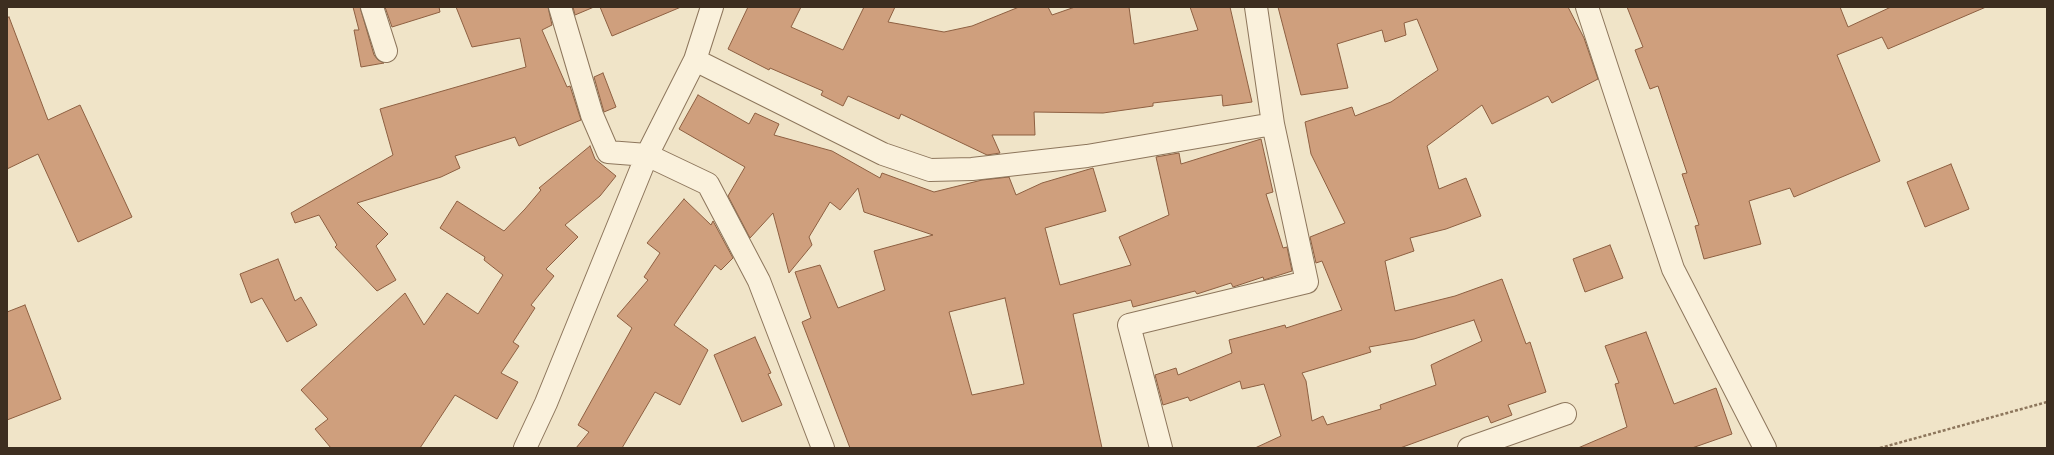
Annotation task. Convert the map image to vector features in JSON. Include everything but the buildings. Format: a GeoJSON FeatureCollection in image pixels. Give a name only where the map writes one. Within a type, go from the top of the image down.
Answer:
{"type":"FeatureCollection","features":[{"type":"Feature","properties":{"kind":"street"},"geometry":{"type":"LineString","coordinates":[[372,7],[386,51]]}},
{"type":"Feature","properties":{"kind":"street"},"geometry":{"type":"LineString","coordinates":[[560,7],[592,115],[608,152],[647,155],[708,184],[759,281],[823,448]]}},
{"type":"Feature","properties":{"kind":"street"},"geometry":{"type":"LineString","coordinates":[[525,448],[546,403],[647,155],[695,60],[712,7]]}},
{"type":"Feature","properties":{"kind":"street"},"geometry":{"type":"LineString","coordinates":[[1161,448],[1129,325],[1307,282],[1273,124],[1256,7]]}},
{"type":"Feature","properties":{"kind":"street"},"geometry":{"type":"LineString","coordinates":[[1587,7],[1673,269],[1765,448]]}},
{"type":"Feature","properties":{"kind":"street"},"geometry":{"type":"LineString","coordinates":[[695,60],[883,154],[930,170],[972,169],[1087,156],[1273,124]]}},
{"type":"Feature","properties":{"kind":"street"},"geometry":{"type":"LineString","coordinates":[[1469,448],[1565,414]]}},
{"type":"Feature","properties":{"kind":"path"},"geometry":{"type":"LineString","coordinates":[[1880,448],[2047,402]]}}]}
